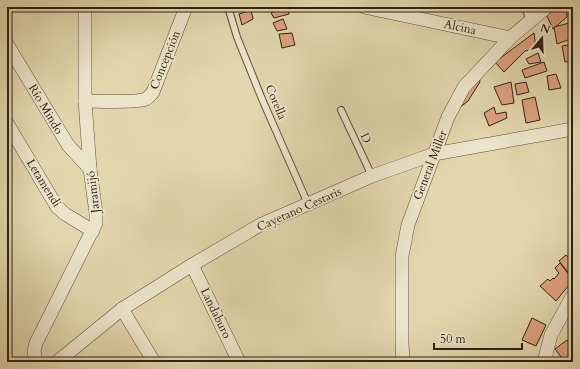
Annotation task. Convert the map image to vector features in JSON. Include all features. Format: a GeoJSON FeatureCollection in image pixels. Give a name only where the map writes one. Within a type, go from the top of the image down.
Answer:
{"type":"FeatureCollection","features":[{"type":"Feature","properties":{"kind":"street","name":"Jaramijó"},"geometry":{"type":"LineString","coordinates":[[36,362],[34,352],[36,343],[96,223],[85,101],[84,7]]}},
{"type":"Feature","properties":{"kind":"street","name":"Concepción"},"geometry":{"type":"LineString","coordinates":[[85,101],[135,100],[146,99],[150,96],[153,92],[186,7]]}},
{"type":"Feature","properties":{"kind":"street","name":"Alcina"},"geometry":{"type":"LineString","coordinates":[[364,7],[510,38]]}},
{"type":"Feature","properties":{"kind":"street","name":"General Miller"},"geometry":{"type":"LineString","coordinates":[[403,362],[402,256],[408,225],[448,117],[464,87],[510,38],[547,7]]}},
{"type":"Feature","properties":{"kind":"street","name":"Río Mindo"},"geometry":{"type":"LineString","coordinates":[[7,44],[68,145],[90,169]]}},
{"type":"Feature","properties":{"kind":"street","name":"Letamendi"},"geometry":{"type":"LineString","coordinates":[[7,123],[57,207],[65,214],[93,231]]}},
{"type":"Feature","properties":{"kind":"street","name":"Cayetano Cestaris"},"geometry":{"type":"LineString","coordinates":[[57,362],[122,309],[260,225],[372,176],[434,154],[573,129]]}},
{"type":"Feature","properties":{"kind":"street","name":"Landaburo"},"geometry":{"type":"LineString","coordinates":[[192,265],[240,362]]}},
{"type":"Feature","properties":{"kind":"street"},"geometry":{"type":"LineString","coordinates":[[544,362],[551,335],[573,295]]}},
{"type":"Feature","properties":{"kind":"street"},"geometry":{"type":"LineString","coordinates":[[122,309],[154,362]]}},
{"type":"Feature","properties":{"kind":"lane","name":"Corella"},"geometry":{"type":"LineString","coordinates":[[228,7],[237,37],[262,99],[308,204]]}},
{"type":"Feature","properties":{"kind":"lane"},"geometry":{"type":"LineString","coordinates":[[526,7],[529,23]]}},
{"type":"Feature","properties":{"kind":"lane","name":"D"},"geometry":{"type":"LineString","coordinates":[[341,110],[372,176]]}},
{"type":"Feature","properties":{"kind":"building"},"geometry":{"type":"Polygon","coordinates":[[[284,7],[288,7],[289,14],[274,18],[271,13],[284,7]]]}},
{"type":"Feature","properties":{"kind":"building"},"geometry":{"type":"Polygon","coordinates":[[[556,7],[566,7],[567,17],[553,29],[547,16],[556,7]]]}},
{"type":"Feature","properties":{"kind":"building"},"geometry":{"type":"Polygon","coordinates":[[[251,10],[253,19],[242,25],[239,14],[251,10]]]}},
{"type":"Feature","properties":{"kind":"building"},"geometry":{"type":"Polygon","coordinates":[[[283,19],[287,29],[277,31],[273,23],[283,19]]]}},
{"type":"Feature","properties":{"kind":"building"},"geometry":{"type":"Polygon","coordinates":[[[569,23],[573,38],[557,44],[554,27],[569,23]]]}},
{"type":"Feature","properties":{"kind":"building"},"geometry":{"type":"Polygon","coordinates":[[[292,33],[295,45],[282,48],[279,34],[292,33]]]}},
{"type":"Feature","properties":{"kind":"building"},"geometry":{"type":"Polygon","coordinates":[[[534,33],[536,49],[525,51],[504,72],[495,62],[534,33]]]}},
{"type":"Feature","properties":{"kind":"building"},"geometry":{"type":"Polygon","coordinates":[[[573,44],[573,61],[565,62],[562,46],[573,44]]]}},
{"type":"Feature","properties":{"kind":"building"},"geometry":{"type":"Polygon","coordinates":[[[538,53],[541,62],[529,64],[526,59],[538,53]]]}},
{"type":"Feature","properties":{"kind":"building"},"geometry":{"type":"Polygon","coordinates":[[[544,62],[547,71],[525,78],[522,70],[544,62]]]}},
{"type":"Feature","properties":{"kind":"building"},"geometry":{"type":"Polygon","coordinates":[[[556,74],[561,88],[549,90],[547,76],[556,74]]]}},
{"type":"Feature","properties":{"kind":"building"},"geometry":{"type":"Polygon","coordinates":[[[479,76],[480,82],[468,101],[458,109],[457,101],[479,76]]]}},
{"type":"Feature","properties":{"kind":"building"},"geometry":{"type":"Polygon","coordinates":[[[511,82],[514,103],[502,105],[494,87],[511,82]]]}},
{"type":"Feature","properties":{"kind":"building"},"geometry":{"type":"Polygon","coordinates":[[[526,82],[529,92],[517,95],[515,84],[526,82]]]}},
{"type":"Feature","properties":{"kind":"building"},"geometry":{"type":"Polygon","coordinates":[[[535,97],[540,120],[526,123],[522,100],[535,97]]]}},
{"type":"Feature","properties":{"kind":"building"},"geometry":{"type":"Polygon","coordinates":[[[494,107],[496,114],[506,112],[507,118],[489,126],[484,113],[494,107]]]}},
{"type":"Feature","properties":{"kind":"building"},"geometry":{"type":"Polygon","coordinates":[[[566,255],[573,263],[573,275],[571,276],[559,261],[566,255]]]}},
{"type":"Feature","properties":{"kind":"building"},"geometry":{"type":"Polygon","coordinates":[[[560,263],[573,280],[556,301],[540,286],[548,279],[550,281],[553,278],[554,279],[559,273],[555,268],[560,263]]]}},
{"type":"Feature","properties":{"kind":"building"},"geometry":{"type":"Polygon","coordinates":[[[532,318],[546,325],[536,346],[522,340],[532,318]]]}},
{"type":"Feature","properties":{"kind":"building"},"geometry":{"type":"Polygon","coordinates":[[[567,340],[573,349],[573,358],[565,362],[555,349],[567,340]]]}}]}
